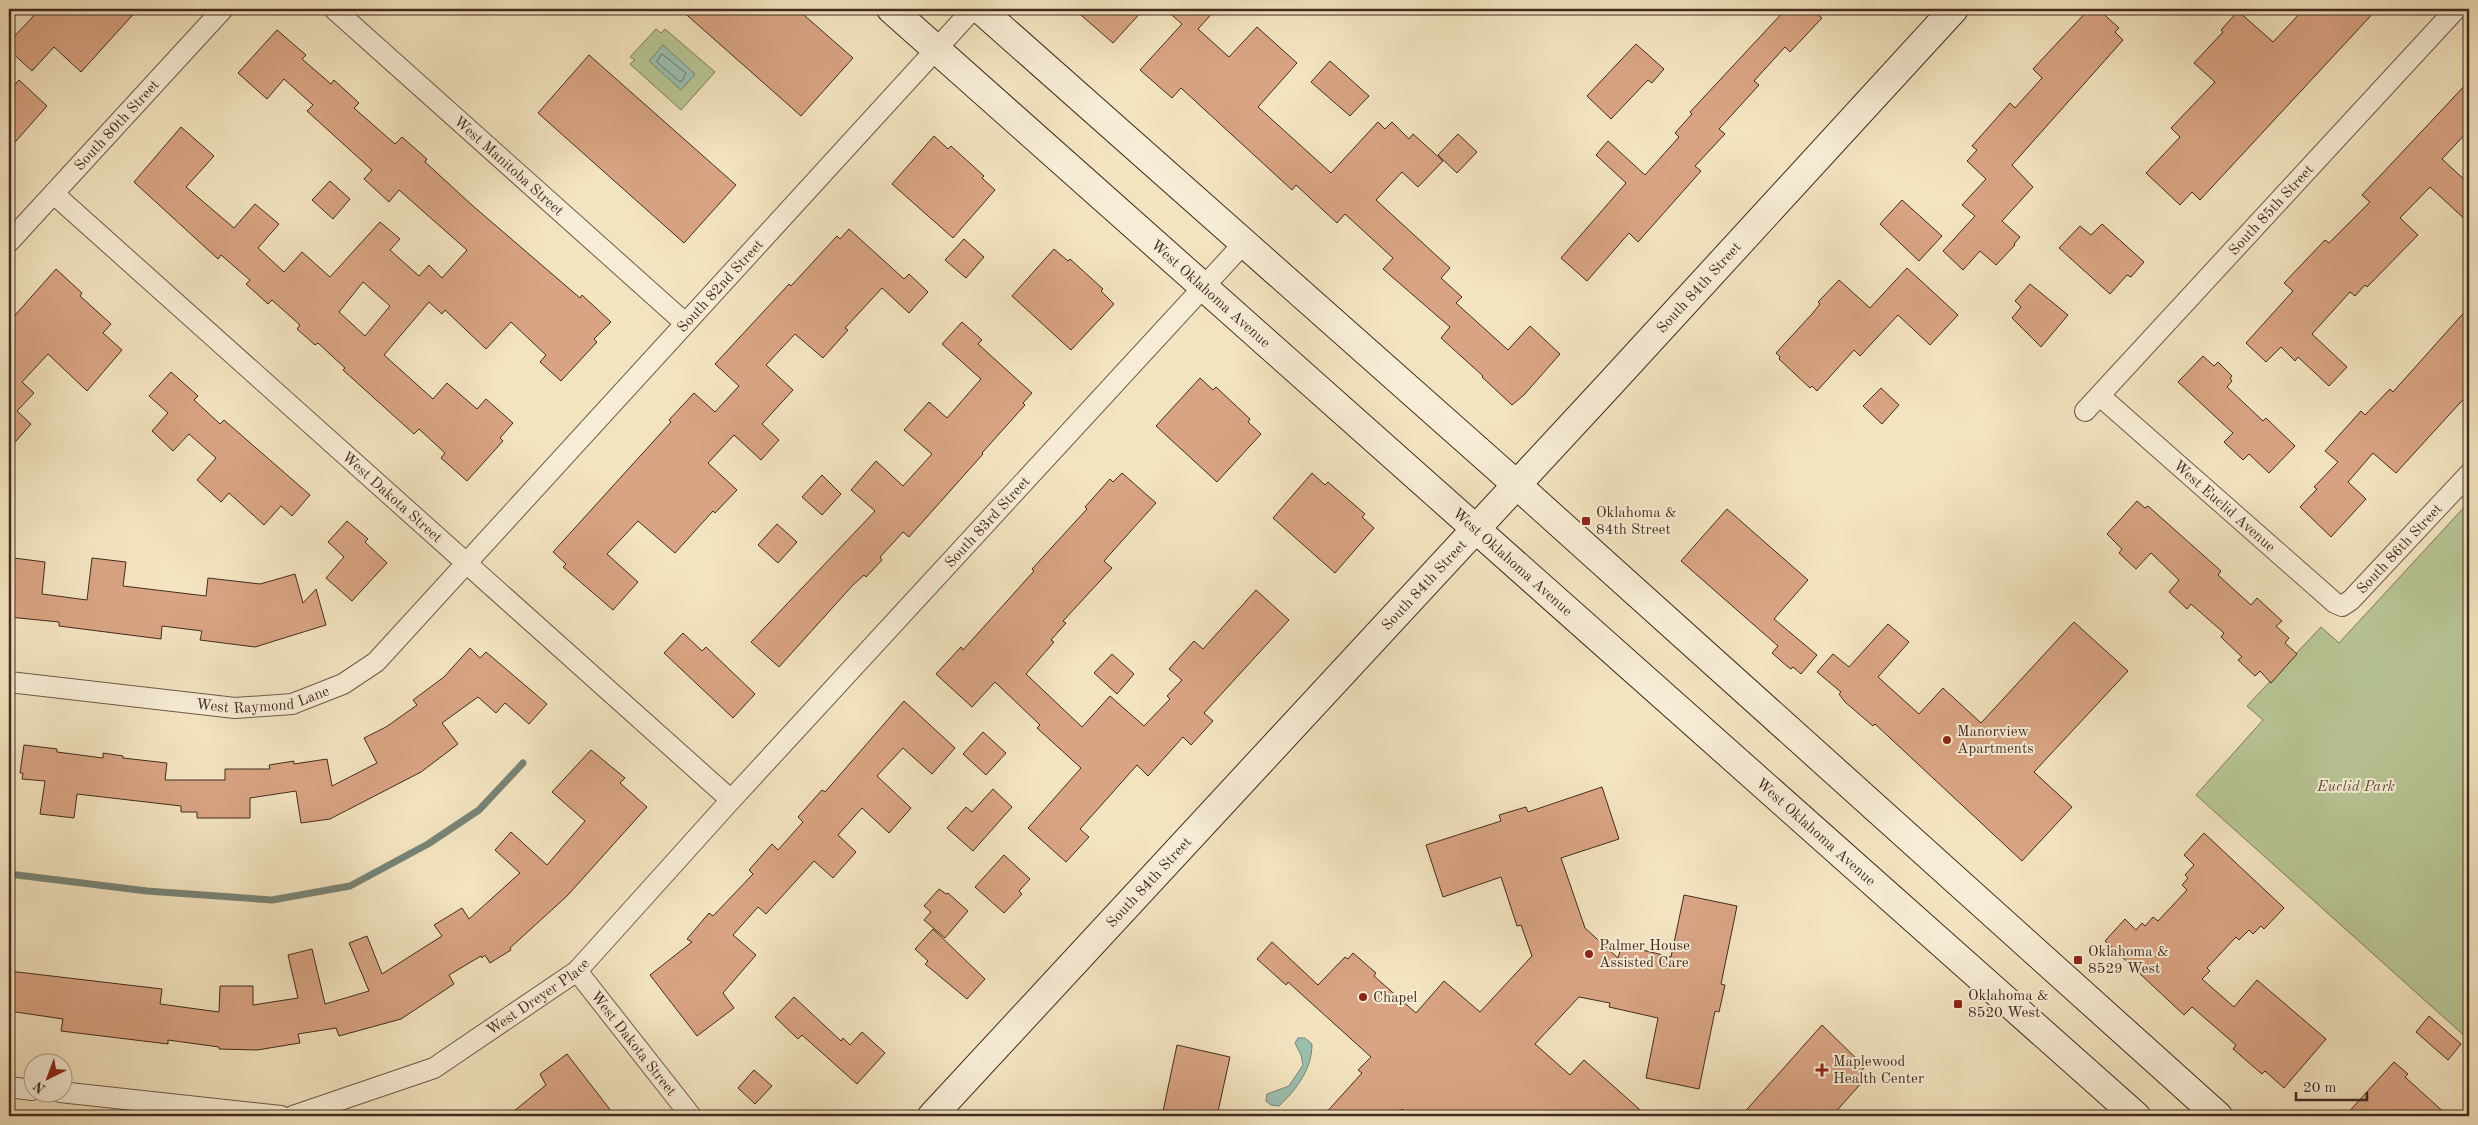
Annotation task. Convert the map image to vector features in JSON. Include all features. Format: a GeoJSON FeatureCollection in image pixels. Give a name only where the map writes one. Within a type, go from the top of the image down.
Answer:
{"type":"FeatureCollection","features":[{"type":"Feature","properties":{"kind":"main road","name":"West Oklahoma Avenue"},"geometry":{"type":"LineString","coordinates":[[891,9],[1477,528],[2136,1116]]}},
{"type":"Feature","properties":{"kind":"main road"},"geometry":{"type":"LineString","coordinates":[[980,9],[1517,485],[2218,1116]]}},
{"type":"Feature","properties":{"kind":"main road","name":"South 84th Street"},"geometry":{"type":"LineString","coordinates":[[932,1116],[1517,485],[1954,9]]}},
{"type":"Feature","properties":{"kind":"street","name":"South 80th Street"},"geometry":{"type":"LineString","coordinates":[[9,242],[224,9]]}},
{"type":"Feature","properties":{"kind":"street","name":"West Manitoba Street"},"geometry":{"type":"LineString","coordinates":[[334,9],[685,323]]}},
{"type":"Feature","properties":{"kind":"street","name":"South 82nd Street"},"geometry":{"type":"LineString","coordinates":[[466,562],[973,9]]}},
{"type":"Feature","properties":{"kind":"street","name":"South 85th Street"},"geometry":{"type":"LineString","coordinates":[[2085,411],[2456,9]]}},
{"type":"Feature","properties":{"kind":"street","name":"West Dakota Street"},"geometry":{"type":"LineString","coordinates":[[54,194],[731,800]]}},
{"type":"Feature","properties":{"kind":"street","name":"South 83rd Street"},"geometry":{"type":"LineString","coordinates":[[731,800],[1244,243]]}},
{"type":"Feature","properties":{"kind":"street","name":"West Euclid Avenue"},"geometry":{"type":"LineString","coordinates":[[2100,396],[2335,603],[2342,606],[2351,600]]}},
{"type":"Feature","properties":{"kind":"street","name":"South 86th Street"},"geometry":{"type":"LineString","coordinates":[[2351,600],[2469,474]]}},
{"type":"Feature","properties":{"kind":"street","name":"West Raymond Lane"},"geometry":{"type":"LineString","coordinates":[[9,682],[235,708],[292,704],[342,684],[376,662],[466,562]]}},
{"type":"Feature","properties":{"kind":"street","name":"West Dreyer Place"},"geometry":{"type":"LineString","coordinates":[[293,1116],[434,1068],[577,971],[731,800]]}},
{"type":"Feature","properties":{"kind":"street","name":"West Dakota Street"},"geometry":{"type":"LineString","coordinates":[[577,971],[691,1116]]}},
{"type":"Feature","properties":{"kind":"street"},"geometry":{"type":"LineString","coordinates":[[9,1087],[22,1089]]}},
{"type":"Feature","properties":{"kind":"street"},"geometry":{"type":"LineString","coordinates":[[72,1093],[281,1116]]}},
{"type":"Feature","properties":{"kind":"green space"},"geometry":{"type":"Polygon","coordinates":[[[656,29],[661,33],[665,29],[715,72],[681,110],[630,64],[635,60],[630,57],[656,29]]]}},
{"type":"Feature","properties":{"kind":"green space","name":"Euclid Park"},"geometry":{"type":"Polygon","coordinates":[[[2469,502],[2469,1040],[2196,795],[2263,720],[2247,706],[2321,627],[2339,643],[2469,502]]]}},
{"type":"Feature","properties":{"kind":"water"},"geometry":{"type":"Polygon","coordinates":[[[663,45],[695,74],[681,90],[649,61],[663,45]]]}},
{"type":"Feature","properties":{"kind":"water"},"geometry":{"type":"Polygon","coordinates":[[[1298,1038],[1305,1038],[1312,1044],[1306,1070],[1292,1093],[1279,1106],[1271,1105],[1266,1101],[1267,1094],[1289,1086],[1303,1065],[1301,1055],[1295,1043],[1298,1038]]]}},
{"type":"Feature","properties":{"kind":"building"},"geometry":{"type":"Polygon","coordinates":[[[40,9],[138,9],[81,72],[54,47],[32,71],[9,50],[9,42],[40,9]]]}},
{"type":"Feature","properties":{"kind":"building"},"geometry":{"type":"Polygon","coordinates":[[[680,9],[797,9],[853,58],[801,116],[680,9]]]}},
{"type":"Feature","properties":{"kind":"building"},"geometry":{"type":"Polygon","coordinates":[[[1074,9],[1144,9],[1113,43],[1074,9]]]}},
{"type":"Feature","properties":{"kind":"building"},"geometry":{"type":"Polygon","coordinates":[[[1165,9],[1216,9],[1198,29],[1229,57],[1257,27],[1297,63],[1258,107],[1331,173],[1378,122],[1385,129],[1392,122],[1409,139],[1413,134],[1443,161],[1418,187],[1402,172],[1376,200],[1450,268],[1441,278],[1462,297],[1456,303],[1508,350],[1530,326],[1560,354],[1524,395],[1512,405],[1441,338],[1450,327],[1383,269],[1393,258],[1345,214],[1337,223],[1296,185],[1292,190],[1181,88],[1172,98],[1140,70],[1182,24],[1165,9]]]}},
{"type":"Feature","properties":{"kind":"building"},"geometry":{"type":"Polygon","coordinates":[[[1786,9],[1811,9],[1822,18],[1790,52],[1785,47],[1754,81],[1759,85],[1719,129],[1725,134],[1695,166],[1701,171],[1638,242],[1629,233],[1587,281],[1561,258],[1626,183],[1596,155],[1608,141],[1645,175],[1679,137],[1675,133],[1692,114],[1690,112],[1786,9]]]}},
{"type":"Feature","properties":{"kind":"building"},"geometry":{"type":"Polygon","coordinates":[[[2089,9],[2098,9],[2119,28],[2115,32],[2123,40],[2012,165],[2033,187],[2002,221],[2020,237],[2015,245],[1996,265],[1980,251],[1963,270],[1943,251],[1975,216],[1962,205],[1986,179],[1967,161],[1977,150],[1972,146],[2010,103],[2015,108],[2042,78],[2033,69],[2089,9]]]}},
{"type":"Feature","properties":{"kind":"building"},"geometry":{"type":"Polygon","coordinates":[[[2304,9],[2377,9],[2200,200],[2192,192],[2180,205],[2146,173],[2180,137],[2171,128],[2215,82],[2194,63],[2223,32],[2221,30],[2238,11],[2273,42],[2304,9]]]}},
{"type":"Feature","properties":{"kind":"building"},"geometry":{"type":"Polygon","coordinates":[[[277,30],[306,55],[302,59],[331,84],[334,80],[359,103],[354,108],[395,144],[402,137],[427,159],[425,162],[473,206],[580,298],[582,295],[611,322],[594,339],[597,342],[561,381],[540,362],[546,355],[511,322],[486,349],[445,310],[442,314],[429,302],[384,355],[433,399],[447,383],[477,409],[486,399],[513,423],[500,438],[503,441],[467,481],[441,458],[445,453],[419,429],[414,434],[343,370],[345,368],[318,343],[315,345],[297,329],[300,325],[272,300],[268,304],[246,284],[250,280],[221,255],[218,259],[134,182],[181,127],[214,156],[186,187],[234,228],[255,204],[279,224],[258,248],[284,272],[302,252],[330,277],[380,222],[400,239],[390,250],[419,276],[429,265],[442,278],[467,250],[399,190],[389,202],[364,179],[372,170],[307,111],[313,105],[284,79],[267,99],[238,73],[277,30]],[[363,282],[339,312],[365,336],[390,306],[363,282]]]}},
{"type":"Feature","properties":{"kind":"building"},"geometry":{"type":"Polygon","coordinates":[[[1636,44],[1664,69],[1652,83],[1648,80],[1611,119],[1587,96],[1636,44]]]}},
{"type":"Feature","properties":{"kind":"building"},"geometry":{"type":"Polygon","coordinates":[[[589,55],[736,185],[684,243],[538,113],[589,55]]]}},
{"type":"Feature","properties":{"kind":"building"},"geometry":{"type":"Polygon","coordinates":[[[1330,61],[1369,96],[1350,116],[1311,82],[1330,61]]]}},
{"type":"Feature","properties":{"kind":"building"},"geometry":{"type":"Polygon","coordinates":[[[19,80],[47,106],[9,149],[9,92],[19,80]]]}},
{"type":"Feature","properties":{"kind":"building"},"geometry":{"type":"Polygon","coordinates":[[[2469,81],[2469,130],[2442,159],[2469,184],[2469,223],[2430,187],[2400,218],[2418,235],[2367,287],[2365,285],[2355,296],[2350,292],[2312,334],[2347,367],[2329,386],[2298,357],[2295,361],[2281,347],[2266,362],[2246,343],[2293,291],[2284,283],[2325,240],[2329,243],[2370,202],[2362,195],[2469,81]]]}},
{"type":"Feature","properties":{"kind":"building"},"geometry":{"type":"Polygon","coordinates":[[[1458,134],[1477,152],[1457,173],[1438,155],[1458,134]]]}},
{"type":"Feature","properties":{"kind":"building"},"geometry":{"type":"Polygon","coordinates":[[[934,136],[948,149],[951,146],[984,176],[982,178],[995,190],[953,238],[892,184],[934,136]]]}},
{"type":"Feature","properties":{"kind":"building"},"geometry":{"type":"Polygon","coordinates":[[[330,181],[350,199],[333,219],[312,200],[330,181]]]}},
{"type":"Feature","properties":{"kind":"building"},"geometry":{"type":"Polygon","coordinates":[[[1902,200],[1942,236],[1919,261],[1880,224],[1902,200]]]}},
{"type":"Feature","properties":{"kind":"building"},"geometry":{"type":"Polygon","coordinates":[[[2102,224],[2144,262],[2131,277],[2127,275],[2110,294],[2059,248],[2080,226],[2091,235],[2102,224]]]}},
{"type":"Feature","properties":{"kind":"building"},"geometry":{"type":"Polygon","coordinates":[[[849,229],[904,279],[909,274],[928,292],[909,313],[882,288],[845,328],[848,330],[823,358],[795,334],[766,365],[793,390],[762,424],[779,440],[761,460],[734,435],[708,463],[737,490],[715,513],[713,511],[675,553],[638,521],[607,554],[638,582],[613,610],[563,567],[566,564],[553,552],[671,422],[669,420],[694,393],[715,412],[739,386],[715,364],[789,284],[791,286],[837,236],[840,239],[849,229]]]}},
{"type":"Feature","properties":{"kind":"building"},"geometry":{"type":"Polygon","coordinates":[[[964,239],[984,257],[966,278],[945,260],[964,239]]]}},
{"type":"Feature","properties":{"kind":"building"},"geometry":{"type":"Polygon","coordinates":[[[1054,249],[1068,261],[1070,259],[1103,289],[1101,291],[1114,304],[1071,350],[1012,296],[1054,249]]]}},
{"type":"Feature","properties":{"kind":"building"},"geometry":{"type":"Polygon","coordinates":[[[1907,268],[1958,315],[1930,345],[1898,315],[1860,356],[1854,350],[1817,391],[1812,386],[1810,388],[1779,359],[1780,357],[1776,353],[1812,314],[1820,304],[1818,302],[1839,280],[1870,308],[1907,268]]]}},
{"type":"Feature","properties":{"kind":"building"},"geometry":{"type":"Polygon","coordinates":[[[56,269],[82,293],[80,296],[111,324],[103,333],[122,350],[87,391],[48,354],[22,382],[34,393],[17,411],[31,424],[9,449],[9,322],[56,269]]]}},
{"type":"Feature","properties":{"kind":"building"},"geometry":{"type":"Polygon","coordinates":[[[2030,284],[2068,315],[2041,347],[2012,318],[2021,307],[2015,301],[2030,284]]]}},
{"type":"Feature","properties":{"kind":"building"},"geometry":{"type":"Polygon","coordinates":[[[2469,307],[2469,393],[2396,473],[2373,453],[2348,482],[2366,499],[2331,537],[2300,507],[2317,489],[2314,487],[2338,462],[2325,451],[2361,411],[2365,415],[2390,389],[2393,392],[2469,307]]]}},
{"type":"Feature","properties":{"kind":"building"},"geometry":{"type":"Polygon","coordinates":[[[962,322],[982,340],[978,344],[1032,393],[1023,403],[1025,405],[909,537],[903,532],[880,557],[882,560],[866,577],[864,575],[853,585],[779,667],[751,642],[875,511],[851,490],[876,461],[903,486],[932,454],[904,430],[929,402],[947,418],[981,379],[942,344],[962,322]]]}},
{"type":"Feature","properties":{"kind":"building"},"geometry":{"type":"Polygon","coordinates":[[[2203,356],[2214,366],[2218,362],[2232,376],[2230,378],[2232,381],[2227,387],[2263,421],[2266,418],[2295,446],[2269,473],[2249,454],[2243,460],[2224,442],[2233,433],[2178,382],[2203,356]]]}},
{"type":"Feature","properties":{"kind":"building"},"geometry":{"type":"Polygon","coordinates":[[[171,372],[198,396],[194,400],[220,424],[224,420],[310,495],[292,516],[281,506],[264,525],[229,493],[221,502],[197,480],[216,458],[189,434],[173,451],[152,431],[168,413],[149,396],[171,372]]]}},
{"type":"Feature","properties":{"kind":"building"},"geometry":{"type":"Polygon","coordinates":[[[1200,378],[1213,390],[1216,387],[1250,419],[1248,422],[1261,434],[1217,482],[1156,426],[1200,378]]]}},
{"type":"Feature","properties":{"kind":"building"},"geometry":{"type":"Polygon","coordinates":[[[1881,388],[1899,405],[1882,424],[1863,406],[1881,388]]]}},
{"type":"Feature","properties":{"kind":"building"},"geometry":{"type":"Polygon","coordinates":[[[1122,473],[1156,503],[1104,561],[1112,568],[1063,621],[1066,623],[1051,640],[1054,642],[1026,674],[1082,727],[1110,696],[1144,726],[1170,699],[1167,696],[1182,680],[1169,669],[1194,641],[1203,649],[1256,590],[1289,620],[1204,713],[1213,721],[1191,745],[1183,737],[1148,776],[1137,765],[1080,829],[1089,837],[1066,862],[1028,828],[1081,768],[1037,728],[1040,725],[995,682],[972,707],[936,674],[961,647],[963,650],[1034,571],[1032,569],[1087,509],[1085,507],[1110,479],[1113,482],[1122,473]]]}},
{"type":"Feature","properties":{"kind":"building"},"geometry":{"type":"Polygon","coordinates":[[[1312,473],[1325,485],[1328,482],[1365,514],[1362,517],[1374,528],[1335,573],[1273,518],[1312,473]]]}},
{"type":"Feature","properties":{"kind":"building"},"geometry":{"type":"Polygon","coordinates":[[[822,475],[841,494],[822,515],[802,497],[822,475]]]}},
{"type":"Feature","properties":{"kind":"building"},"geometry":{"type":"Polygon","coordinates":[[[2137,501],[2145,508],[2148,506],[2221,571],[2218,575],[2251,605],[2257,598],[2282,621],[2276,626],[2289,638],[2285,643],[2297,654],[2271,683],[2260,671],[2255,676],[2238,660],[2242,657],[2221,637],[2224,633],[2191,604],[2187,609],[2169,592],[2179,580],[2151,553],[2136,569],[2119,553],[2122,549],[2107,534],[2137,501]]]}},
{"type":"Feature","properties":{"kind":"building"},"geometry":{"type":"Polygon","coordinates":[[[1727,509],[1808,580],[1774,619],[1817,655],[1801,674],[1793,667],[1791,669],[1788,667],[1772,653],[1778,646],[1681,561],[1727,509]]]}},
{"type":"Feature","properties":{"kind":"building"},"geometry":{"type":"Polygon","coordinates":[[[347,521],[368,539],[365,542],[387,563],[352,601],[326,578],[344,557],[328,542],[347,521]]]}},
{"type":"Feature","properties":{"kind":"building"},"geometry":{"type":"Polygon","coordinates":[[[777,524],[797,542],[778,563],[758,545],[777,524]]]}},
{"type":"Feature","properties":{"kind":"building"},"geometry":{"type":"Polygon","coordinates":[[[14,558],[45,562],[42,594],[87,600],[92,558],[126,562],[123,586],[206,596],[208,578],[260,584],[295,574],[303,603],[316,589],[326,625],[255,647],[200,640],[202,631],[162,626],[161,639],[59,626],[59,622],[9,617],[9,587],[11,587],[14,558]]]}},
{"type":"Feature","properties":{"kind":"building","name":"Manorview Apartments"},"geometry":{"type":"Polygon","coordinates":[[[2074,622],[2128,671],[2034,772],[2072,807],[2022,861],[1875,724],[1873,726],[1845,702],[1839,694],[1841,692],[1817,672],[1833,654],[1849,667],[1888,624],[1909,642],[1878,677],[1919,714],[1943,688],[1981,723],[2074,622]]]}},
{"type":"Feature","properties":{"kind":"building"},"geometry":{"type":"Polygon","coordinates":[[[683,633],[702,651],[706,647],[755,694],[733,718],[664,653],[683,633]]]}},
{"type":"Feature","properties":{"kind":"building"},"geometry":{"type":"Polygon","coordinates":[[[470,648],[480,658],[486,652],[547,704],[529,724],[505,703],[496,713],[478,697],[442,723],[458,744],[421,772],[330,819],[301,823],[296,791],[250,798],[250,818],[197,818],[197,812],[181,812],[181,806],[77,794],[74,818],[40,814],[45,781],[22,779],[23,773],[20,773],[24,745],[57,749],[57,752],[103,758],[103,753],[123,756],[123,758],[167,763],[165,780],[225,780],[225,769],[270,769],[269,765],[294,761],[294,764],[327,759],[332,786],[377,763],[364,738],[386,727],[417,705],[413,700],[444,677],[470,648]]]}},
{"type":"Feature","properties":{"kind":"building"},"geometry":{"type":"Polygon","coordinates":[[[1112,654],[1134,674],[1117,694],[1094,673],[1112,654]]]}},
{"type":"Feature","properties":{"kind":"building"},"geometry":{"type":"Polygon","coordinates":[[[904,701],[955,748],[932,774],[903,748],[877,776],[911,808],[889,833],[862,808],[838,835],[856,852],[833,878],[814,861],[766,914],[758,907],[733,935],[756,955],[723,993],[734,1008],[697,1036],[650,975],[692,942],[687,939],[709,913],[713,916],[753,874],[749,870],[772,844],[778,850],[803,822],[798,817],[822,790],[825,792],[904,701]]]}},
{"type":"Feature","properties":{"kind":"building"},"geometry":{"type":"Polygon","coordinates":[[[983,732],[1006,753],[986,775],[963,754],[983,732]]]}},
{"type":"Feature","properties":{"kind":"building"},"geometry":{"type":"Polygon","coordinates":[[[591,750],[625,778],[620,783],[647,807],[567,896],[510,948],[511,950],[490,963],[485,955],[482,958],[481,956],[449,975],[454,984],[401,1019],[339,1036],[336,1028],[298,1034],[300,1043],[257,1050],[219,1049],[219,1047],[168,1040],[168,1044],[61,1031],[63,1019],[9,1011],[9,971],[162,989],[160,1004],[219,1012],[220,986],[253,986],[253,1005],[298,998],[288,955],[312,949],[325,1004],[369,991],[349,943],[367,936],[382,974],[442,936],[434,925],[462,908],[469,919],[520,873],[495,850],[511,832],[547,865],[585,821],[552,792],[591,750]]]}},
{"type":"Feature","properties":{"kind":"building","name":"Palmer House Assisted Care"},"geometry":{"type":"Polygon","coordinates":[[[1602,787],[1619,839],[1561,858],[1585,928],[1618,958],[1622,945],[1671,957],[1684,895],[1737,906],[1721,984],[1725,985],[1719,1012],[1715,1011],[1699,1089],[1646,1078],[1658,1018],[1609,1007],[1610,1003],[1579,997],[1535,1044],[1570,1075],[1584,1060],[1647,1116],[1410,1116],[1402,1109],[1395,1116],[1323,1116],[1362,1073],[1358,1070],[1371,1057],[1288,982],[1286,985],[1257,959],[1272,942],[1318,985],[1345,957],[1348,959],[1353,953],[1376,973],[1374,976],[1416,1013],[1444,981],[1480,1012],[1532,956],[1521,925],[1517,926],[1501,877],[1443,897],[1426,845],[1501,821],[1499,815],[1526,807],[1528,812],[1602,787]]]}},
{"type":"Feature","properties":{"kind":"building"},"geometry":{"type":"Polygon","coordinates":[[[993,789],[1012,807],[973,851],[947,828],[966,807],[972,812],[993,789]]]}},
{"type":"Feature","properties":{"kind":"building"},"geometry":{"type":"Polygon","coordinates":[[[2204,833],[2284,908],[2264,929],[2261,926],[2253,934],[2249,930],[2239,940],[2236,937],[2207,968],[2210,971],[2202,979],[2234,1007],[2257,980],[2326,1039],[2284,1088],[2265,1071],[2262,1074],[2233,1049],[2236,1045],[2192,1007],[2184,1015],[2105,941],[2125,919],[2136,930],[2142,923],[2145,926],[2153,917],[2158,921],[2187,890],[2182,885],[2188,878],[2185,875],[2194,865],[2184,855],[2204,833]]]}},
{"type":"Feature","properties":{"kind":"building"},"geometry":{"type":"Polygon","coordinates":[[[1004,855],[1030,879],[1019,891],[1022,894],[1004,913],[975,887],[1004,855]]]}},
{"type":"Feature","properties":{"kind":"building"},"geometry":{"type":"Polygon","coordinates":[[[939,889],[946,894],[948,893],[968,911],[945,938],[924,920],[931,912],[924,906],[939,889]]]}},
{"type":"Feature","properties":{"kind":"building"},"geometry":{"type":"Polygon","coordinates":[[[933,929],[985,979],[967,999],[925,964],[928,961],[915,949],[933,929]]]}},
{"type":"Feature","properties":{"kind":"building"},"geometry":{"type":"Polygon","coordinates":[[[794,997],[841,1041],[843,1038],[850,1045],[862,1032],[885,1053],[857,1084],[802,1035],[798,1039],[775,1017],[794,997]]]}},
{"type":"Feature","properties":{"kind":"building"},"geometry":{"type":"Polygon","coordinates":[[[2429,1016],[2461,1044],[2448,1060],[2416,1032],[2429,1016]]]}},
{"type":"Feature","properties":{"kind":"building","name":"Maplewood Health Center"},"geometry":{"type":"Polygon","coordinates":[[[1822,1025],[1865,1067],[1858,1074],[1864,1080],[1832,1116],[1741,1116],[1822,1025]]]}},
{"type":"Feature","properties":{"kind":"building"},"geometry":{"type":"Polygon","coordinates":[[[1177,1045],[1230,1057],[1217,1116],[1162,1116],[1177,1045]]]}},
{"type":"Feature","properties":{"kind":"building"},"geometry":{"type":"Polygon","coordinates":[[[567,1054],[615,1116],[508,1116],[546,1085],[540,1074],[567,1054]]]}},
{"type":"Feature","properties":{"kind":"building"},"geometry":{"type":"Polygon","coordinates":[[[2394,1062],[2408,1074],[2405,1077],[2448,1116],[2345,1116],[2394,1062]]]}},
{"type":"Feature","properties":{"kind":"building"},"geometry":{"type":"Polygon","coordinates":[[[754,1070],[772,1086],[755,1104],[738,1088],[754,1070]]]}},
{"type":"Feature","properties":{"kind":"waterway"},"geometry":{"type":"LineString","coordinates":[[9,874],[147,891],[272,900],[350,886],[428,844],[479,810],[523,763]]}},
{"type":"Feature","properties":{"kind":"place","name":"Oklahoma & 84th Street"},"geometry":{"type":"Point","coordinates":[1586,521]}},
{"type":"Feature","properties":{"kind":"place","name":"Manorview Apartments"},"geometry":{"type":"Point","coordinates":[1947,740]}},
{"type":"Feature","properties":{"kind":"place","name":"Palmer House Assisted Care"},"geometry":{"type":"Point","coordinates":[1589,954]}},
{"type":"Feature","properties":{"kind":"place","name":"Oklahoma & 8529 West"},"geometry":{"type":"Point","coordinates":[2078,960]}},
{"type":"Feature","properties":{"kind":"place","name":"Chapel"},"geometry":{"type":"Point","coordinates":[1363,997]}},
{"type":"Feature","properties":{"kind":"place","name":"Oklahoma & 8520 West"},"geometry":{"type":"Point","coordinates":[1958,1004]}},
{"type":"Feature","properties":{"kind":"place","name":"Maplewood Health Center"},"geometry":{"type":"Point","coordinates":[1822,1070]}}]}
